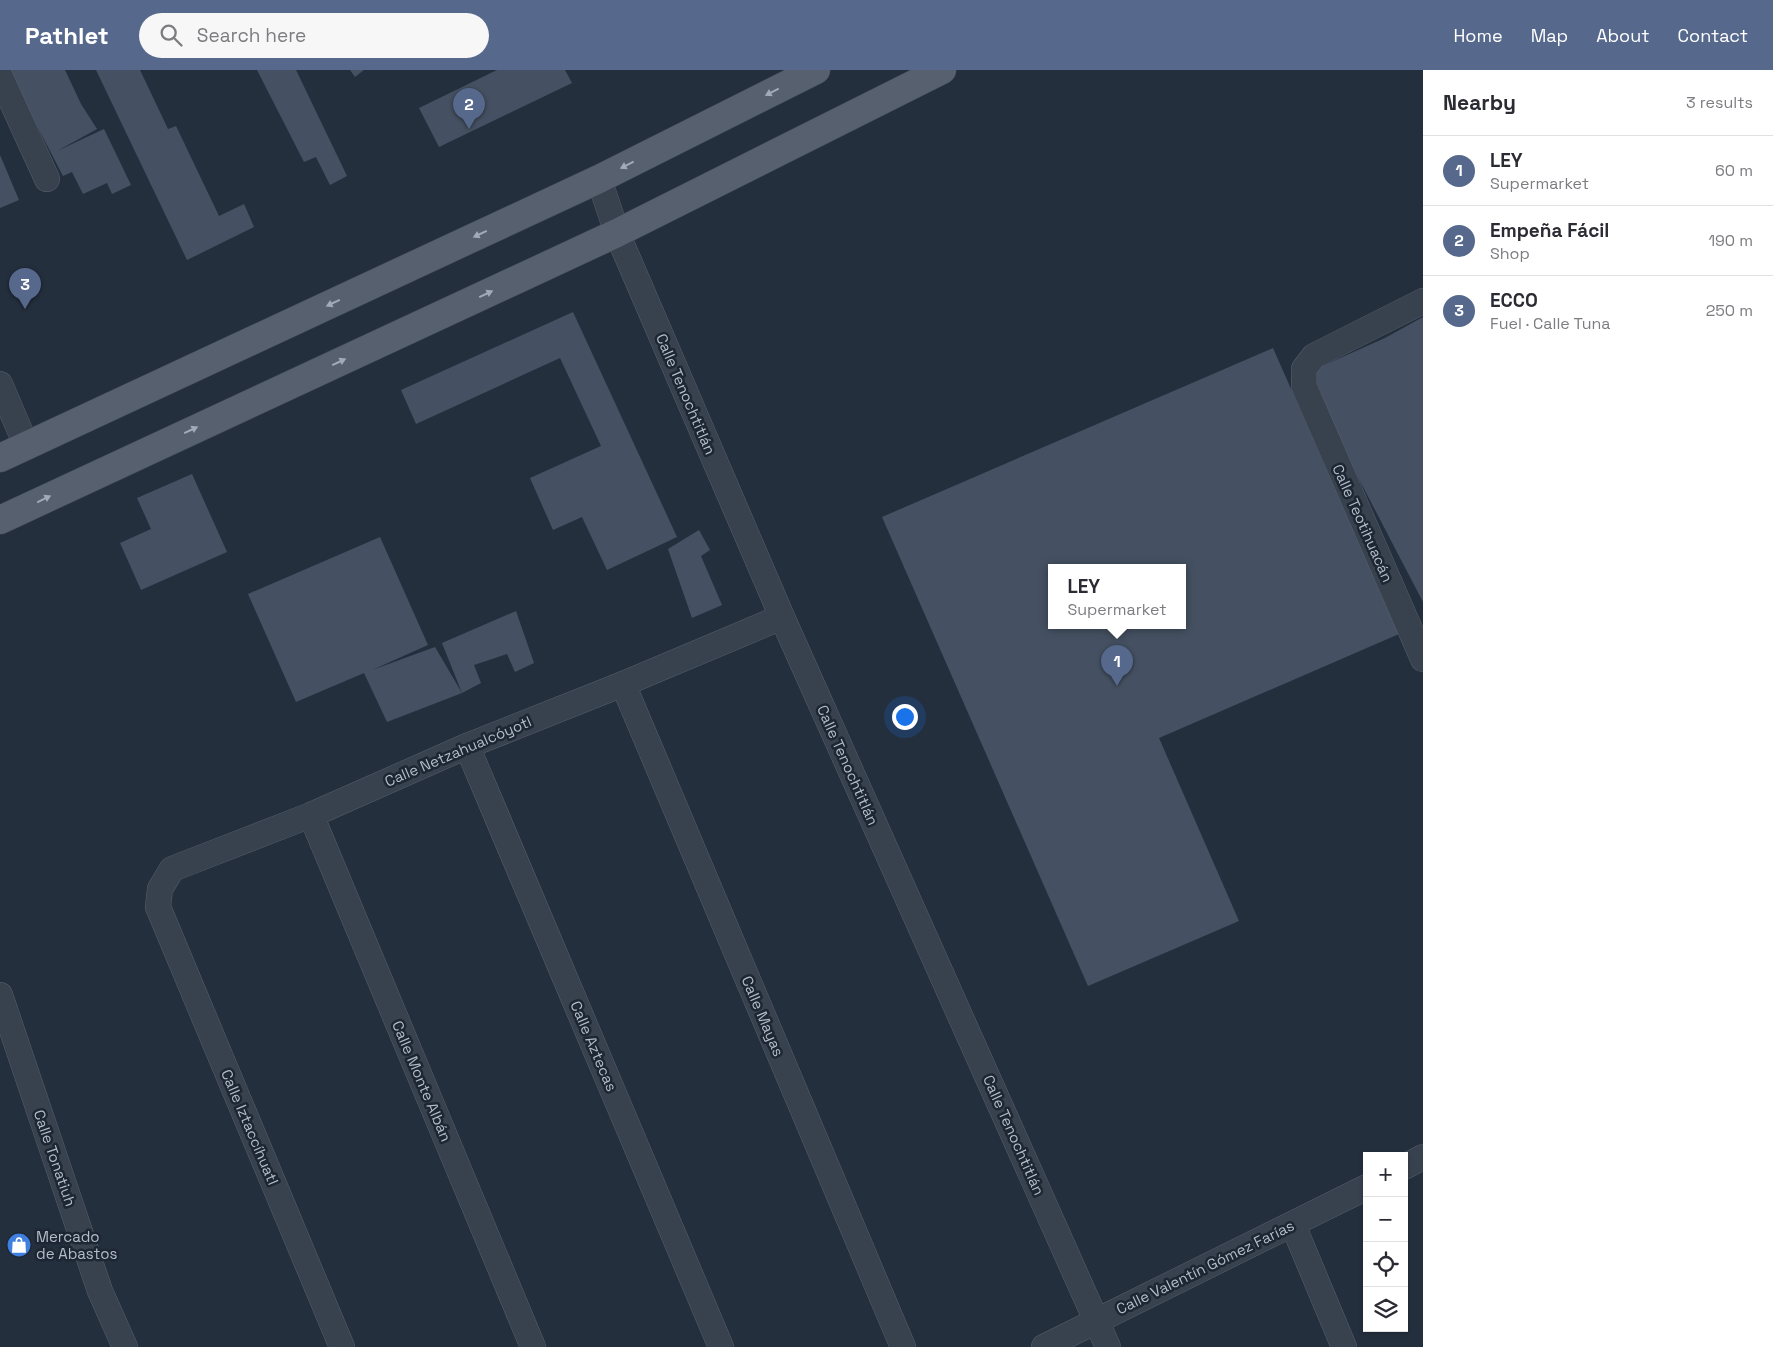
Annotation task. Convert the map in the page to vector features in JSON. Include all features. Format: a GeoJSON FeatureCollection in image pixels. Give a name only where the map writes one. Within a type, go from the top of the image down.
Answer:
{"type":"FeatureCollection","features":[{"type":"Feature","properties":{"kind":"main road"},"geometry":{"type":"LineString","coordinates":[[0,458],[599,179],[816,70]]}},
{"type":"Feature","properties":{"kind":"main road"},"geometry":{"type":"LineString","coordinates":[[0,520],[618,233],[942,70]]}},
{"type":"Feature","properties":{"kind":"street"},"geometry":{"type":"LineString","coordinates":[[0,76],[47,179]]}},
{"type":"Feature","properties":{"kind":"street","name":"Calle Tenochtitlán"},"geometry":{"type":"LineString","coordinates":[[599,179],[618,233],[782,617],[1108,1347]]}},
{"type":"Feature","properties":{"kind":"street","name":"Calle Teotihuacán"},"geometry":{"type":"LineString","coordinates":[[1423,301],[1314,356],[1304,369],[1304,386],[1423,659]]}},
{"type":"Feature","properties":{"kind":"street"},"geometry":{"type":"LineString","coordinates":[[0,384],[26,445]]}},
{"type":"Feature","properties":{"kind":"street","name":"Calle Netzahualcóyotl"},"geometry":{"type":"LineString","coordinates":[[158,907],[160,889],[172,869],[311,815],[467,746],[623,684],[782,617]]}},
{"type":"Feature","properties":{"kind":"street","name":"Calle Mayas"},"geometry":{"type":"LineString","coordinates":[[623,684],[904,1347]]}},
{"type":"Feature","properties":{"kind":"street","name":"Calle Aztecas"},"geometry":{"type":"LineString","coordinates":[[467,746],[721,1347]]}},
{"type":"Feature","properties":{"kind":"street","name":"Calle Monte Albán"},"geometry":{"type":"LineString","coordinates":[[311,815],[533,1347]]}},
{"type":"Feature","properties":{"kind":"street","name":"Calle Iztaccíhuatl"},"geometry":{"type":"LineString","coordinates":[[158,907],[342,1347]]}},
{"type":"Feature","properties":{"kind":"street","name":"Calle Tonatiuh"},"geometry":{"type":"LineString","coordinates":[[0,995],[100,1291],[125,1347]]}},
{"type":"Feature","properties":{"kind":"street"},"geometry":{"type":"LineString","coordinates":[[1408,1165],[1423,1157]]}},
{"type":"Feature","properties":{"kind":"street","name":"Calle Valentín Gómez Farías"},"geometry":{"type":"LineString","coordinates":[[1044,1347],[1363,1189]]}},
{"type":"Feature","properties":{"kind":"street"},"geometry":{"type":"LineString","coordinates":[[1293,1225],[1344,1347]]}},
{"type":"Feature","properties":{"kind":"building"},"geometry":{"type":"Polygon","coordinates":[[[8,70],[65,70],[81,104],[97,129],[57,151],[104,129],[131,185],[112,194],[107,183],[83,194],[72,172],[63,176],[8,70]]]}},
{"type":"Feature","properties":{"kind":"building"},"geometry":{"type":"Polygon","coordinates":[[[96,70],[140,70],[168,129],[176,126],[219,216],[244,204],[254,227],[187,260],[96,70]]]}},
{"type":"Feature","properties":{"kind":"building"},"geometry":{"type":"Polygon","coordinates":[[[257,70],[296,70],[347,176],[330,185],[316,157],[304,162],[257,70]]]}},
{"type":"Feature","properties":{"kind":"building"},"geometry":{"type":"Polygon","coordinates":[[[350,70],[364,70],[355,77],[350,70]]]}},
{"type":"Feature","properties":{"kind":"building"},"geometry":{"type":"Polygon","coordinates":[[[497,70],[565,70],[572,83],[439,147],[419,108],[497,70]]]}},
{"type":"Feature","properties":{"kind":"building"},"geometry":{"type":"Polygon","coordinates":[[[0,155],[19,200],[0,208],[0,155]]]}},
{"type":"Feature","properties":{"kind":"building"},"geometry":{"type":"Polygon","coordinates":[[[573,312],[677,537],[607,570],[582,517],[553,530],[530,478],[601,446],[560,358],[416,424],[401,390],[573,312]]]}},
{"type":"Feature","properties":{"kind":"building"},"geometry":{"type":"Polygon","coordinates":[[[1423,317],[1423,602],[1349,460],[1311,371],[1385,338],[1423,317]]]}},
{"type":"Feature","properties":{"kind":"building"},"geometry":{"type":"Polygon","coordinates":[[[1273,348],[1399,634],[1159,738],[1239,921],[1088,986],[882,517],[1273,348]]]}},
{"type":"Feature","properties":{"kind":"building"},"geometry":{"type":"Polygon","coordinates":[[[192,474],[227,552],[141,590],[120,543],[151,529],[137,498],[192,474]]]}},
{"type":"Feature","properties":{"kind":"building"},"geometry":{"type":"Polygon","coordinates":[[[699,530],[710,550],[701,556],[722,605],[692,618],[668,549],[699,530]]]}},
{"type":"Feature","properties":{"kind":"building"},"geometry":{"type":"Polygon","coordinates":[[[380,537],[428,645],[372,670],[435,647],[462,693],[387,722],[364,673],[296,702],[248,594],[380,537]]]}},
{"type":"Feature","properties":{"kind":"building"},"geometry":{"type":"Polygon","coordinates":[[[516,611],[534,663],[515,672],[507,654],[474,665],[481,683],[462,693],[442,643],[516,611]]]}},
{"type":"Feature","properties":{"kind":"place","name":"Empeña Fácil"},"geometry":{"type":"Point","coordinates":[469,129]}},
{"type":"Feature","properties":{"kind":"place","name":"ECCO"},"geometry":{"type":"Point","coordinates":[25,309]}},
{"type":"Feature","properties":{"kind":"place","name":"LEY"},"geometry":{"type":"Point","coordinates":[1117,686]}},
{"type":"Feature","properties":{"kind":"place","name":"Mercado de Abastos"},"geometry":{"type":"Point","coordinates":[19,1245]}}]}
